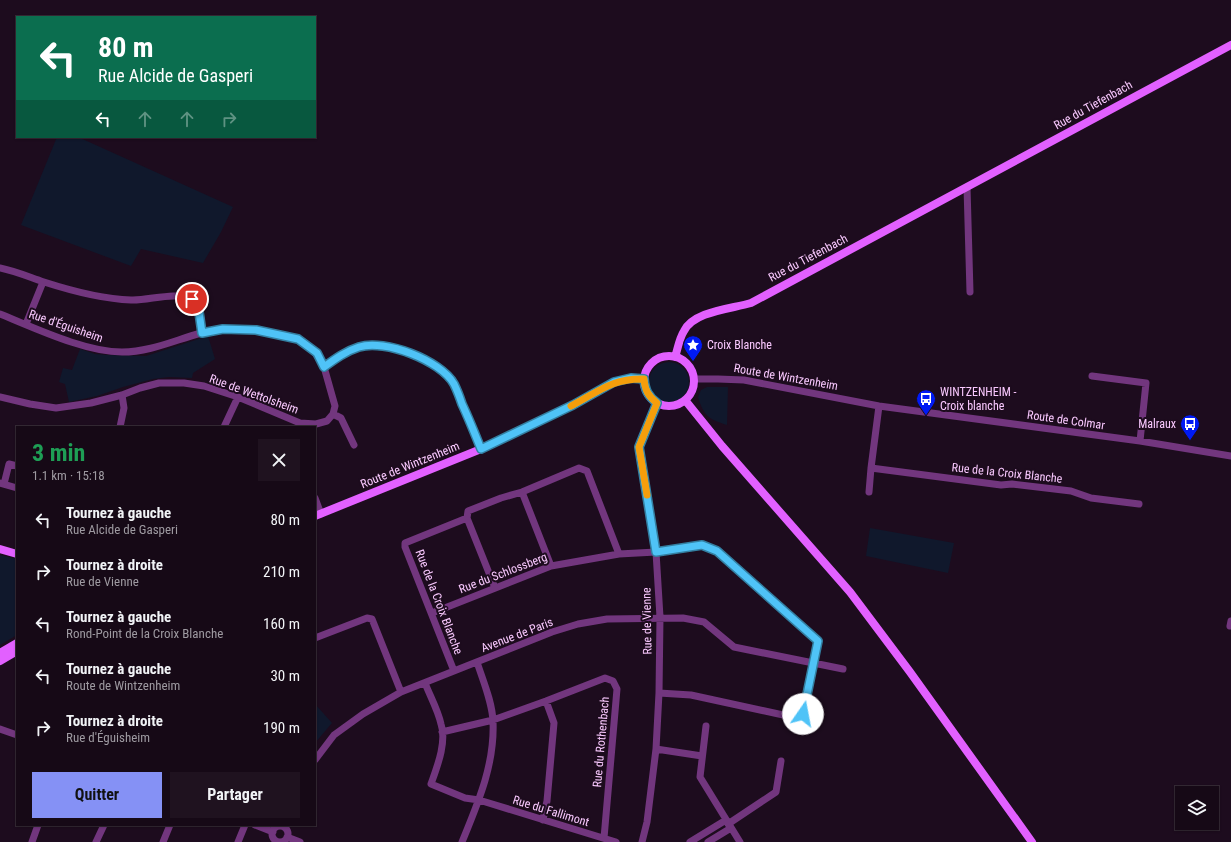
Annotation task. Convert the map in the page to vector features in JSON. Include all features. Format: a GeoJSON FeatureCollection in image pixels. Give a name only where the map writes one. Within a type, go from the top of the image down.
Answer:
{"type":"FeatureCollection","features":[{"type":"Feature","properties":{"kind":"main road","name":"Rue du Tiefenbach"},"geometry":{"type":"LineString","coordinates":[[675,357],[684,329],[694,319],[708,313],[751,303],[1133,96],[1231,45]]}},
{"type":"Feature","properties":{"kind":"main road"},"geometry":{"type":"LineString","coordinates":[[665,357],[675,357],[686,363],[691,370],[694,379],[692,392],[685,400],[676,405],[667,406],[657,403],[649,396],[645,387],[644,379],[648,367],[656,360],[665,357]]}},
{"type":"Feature","properties":{"kind":"main road","name":"Route de Wintzenheim"},"geometry":{"type":"LineString","coordinates":[[318,515],[481,449],[573,405],[614,382],[631,378],[644,379]]}},
{"type":"Feature","properties":{"kind":"main road"},"geometry":{"type":"LineString","coordinates":[[685,400],[722,446],[850,592],[910,672],[1032,842]]}},
{"type":"Feature","properties":{"kind":"main road"},"geometry":{"type":"LineString","coordinates":[[0,549],[16,554]]}},
{"type":"Feature","properties":{"kind":"main road"},"geometry":{"type":"LineString","coordinates":[[0,653],[16,644]]}},
{"type":"Feature","properties":{"kind":"main road"},"geometry":{"type":"LineString","coordinates":[[0,661],[16,652]]}},
{"type":"Feature","properties":{"kind":"street"},"geometry":{"type":"LineString","coordinates":[[967,187],[970,292]]}},
{"type":"Feature","properties":{"kind":"street"},"geometry":{"type":"LineString","coordinates":[[0,268],[95,297],[132,300],[171,296],[192,299],[198,305],[202,333]]}},
{"type":"Feature","properties":{"kind":"street"},"geometry":{"type":"LineString","coordinates":[[26,324],[43,282]]}},
{"type":"Feature","properties":{"kind":"street","name":"Rue d'Éguisheim"},"geometry":{"type":"LineString","coordinates":[[0,314],[85,346],[121,352],[144,351],[202,333],[223,329],[256,330],[298,339],[317,353],[324,367]]}},
{"type":"Feature","properties":{"kind":"street"},"geometry":{"type":"LineString","coordinates":[[354,445],[341,418],[333,414],[335,406],[324,367],[351,350],[360,347],[375,346],[394,349],[415,355],[438,367],[454,384],[481,449]]}},
{"type":"Feature","properties":{"kind":"street"},"geometry":{"type":"LineString","coordinates":[[1092,376],[1146,383],[1140,441]]}},
{"type":"Feature","properties":{"kind":"street","name":"Route de Wintzenheim"},"geometry":{"type":"LineString","coordinates":[[694,379],[744,380],[876,405]]}},
{"type":"Feature","properties":{"kind":"street","name":"Rue de Wettolsheim"},"geometry":{"type":"LineString","coordinates":[[0,397],[56,408],[91,403],[160,383],[184,383],[204,386],[238,397],[299,425],[316,424],[327,421],[333,414]]}},
{"type":"Feature","properties":{"kind":"street"},"geometry":{"type":"LineString","coordinates":[[120,426],[124,408],[122,395]]}},
{"type":"Feature","properties":{"kind":"street"},"geometry":{"type":"LineString","coordinates":[[224,426],[238,397]]}},
{"type":"Feature","properties":{"kind":"street","name":"Rue de Vienne"},"geometry":{"type":"LineString","coordinates":[[642,842],[647,822],[656,750],[659,692],[660,618],[656,552],[639,447],[657,403]]}},
{"type":"Feature","properties":{"kind":"street"},"geometry":{"type":"LineString","coordinates":[[869,492],[876,405]]}},
{"type":"Feature","properties":{"kind":"street","name":"Route de Colmar"},"geometry":{"type":"LineString","coordinates":[[876,405],[1140,441],[1231,456]]}},
{"type":"Feature","properties":{"kind":"street"},"geometry":{"type":"LineString","coordinates":[[16,466],[9,464],[2,483],[16,488]]}},
{"type":"Feature","properties":{"kind":"street","name":"Rue de la Croix Blanche"},"geometry":{"type":"LineString","coordinates":[[454,671],[405,547],[405,543],[467,518],[468,512],[501,498],[522,492],[579,468],[587,471],[619,554]]}},
{"type":"Feature","properties":{"kind":"street","name":"Rue de la Croix Blanche"},"geometry":{"type":"LineString","coordinates":[[871,468],[1001,485],[1012,484],[1071,491],[1091,498],[1139,504]]}},
{"type":"Feature","properties":{"kind":"street"},"geometry":{"type":"LineString","coordinates":[[522,492],[551,566]]}},
{"type":"Feature","properties":{"kind":"street"},"geometry":{"type":"LineString","coordinates":[[316,504],[318,515]]}},
{"type":"Feature","properties":{"kind":"street"},"geometry":{"type":"LineString","coordinates":[[467,518],[495,588]]}},
{"type":"Feature","properties":{"kind":"street","name":"Rue du Schlossberg"},"geometry":{"type":"LineString","coordinates":[[432,613],[551,566],[619,554],[656,552],[702,545],[717,551],[818,641],[814,663]]}},
{"type":"Feature","properties":{"kind":"street"},"geometry":{"type":"LineString","coordinates":[[316,638],[367,618],[372,619],[401,692]]}},
{"type":"Feature","properties":{"kind":"street","name":"Avenue de Paris"},"geometry":{"type":"LineString","coordinates":[[316,759],[334,735],[363,714],[401,692],[552,632],[578,624],[607,620],[683,618],[704,622],[734,647],[843,669]]}},
{"type":"Feature","properties":{"kind":"street"},"geometry":{"type":"LineString","coordinates":[[462,842],[479,800],[490,763],[493,720],[488,694],[477,662]]}},
{"type":"Feature","properties":{"kind":"street"},"geometry":{"type":"LineString","coordinates":[[659,692],[691,696],[797,718],[803,714],[814,663]]}},
{"type":"Feature","properties":{"kind":"street","name":"Rue du Rothenbach"},"geometry":{"type":"LineString","coordinates":[[442,732],[493,720],[605,678],[613,681],[617,689],[604,838]]}},
{"type":"Feature","properties":{"kind":"street"},"geometry":{"type":"LineString","coordinates":[[425,683],[442,724],[442,732]]}},
{"type":"Feature","properties":{"kind":"street"},"geometry":{"type":"LineString","coordinates":[[543,820],[547,801],[554,723],[546,701]]}},
{"type":"Feature","properties":{"kind":"street"},"geometry":{"type":"LineString","coordinates":[[706,726],[700,777],[740,842]]}},
{"type":"Feature","properties":{"kind":"street"},"geometry":{"type":"LineString","coordinates":[[0,729],[16,735]]}},
{"type":"Feature","properties":{"kind":"street","name":"Rue du Fallimont"},"geometry":{"type":"LineString","coordinates":[[442,732],[440,758],[431,784],[464,798],[479,800],[616,842]]}},
{"type":"Feature","properties":{"kind":"street"},"geometry":{"type":"LineString","coordinates":[[656,750],[702,756]]}},
{"type":"Feature","properties":{"kind":"street"},"geometry":{"type":"LineString","coordinates":[[708,842],[728,824],[776,792],[781,761]]}},
{"type":"Feature","properties":{"kind":"street"},"geometry":{"type":"LineString","coordinates":[[690,842],[728,824]]}},
{"type":"Feature","properties":{"kind":"street"},"geometry":{"type":"LineString","coordinates":[[32,842],[38,826]]}},
{"type":"Feature","properties":{"kind":"street"},"geometry":{"type":"LineString","coordinates":[[96,842],[104,826]]}},
{"type":"Feature","properties":{"kind":"street"},"geometry":{"type":"LineString","coordinates":[[163,842],[170,826]]}},
{"type":"Feature","properties":{"kind":"street"},"geometry":{"type":"LineString","coordinates":[[238,842],[244,826]]}},
{"type":"Feature","properties":{"kind":"street"},"geometry":{"type":"LineString","coordinates":[[258,826],[273,832]]}},
{"type":"Feature","properties":{"kind":"street"},"geometry":{"type":"LineString","coordinates":[[283,826],[287,830],[287,837],[284,840],[277,842],[274,838],[273,832],[276,827],[283,826]]}},
{"type":"Feature","properties":{"kind":"street"},"geometry":{"type":"LineString","coordinates":[[287,837],[300,842]]}},
{"type":"Feature","properties":{"kind":"shaded area"},"geometry":{"type":"Polygon","coordinates":[[[57,138],[80,138],[233,207],[221,232],[203,263],[141,249],[131,266],[21,225],[57,138]]]}},
{"type":"Feature","properties":{"kind":"shaded area"},"geometry":{"type":"Polygon","coordinates":[[[208,336],[215,359],[193,373],[192,378],[169,377],[153,379],[97,396],[69,402],[65,384],[59,382],[63,368],[72,370],[80,349],[95,354],[146,356],[208,336]]]}},
{"type":"Feature","properties":{"kind":"shaded area"},"geometry":{"type":"Polygon","coordinates":[[[669,362],[677,364],[683,368],[687,374],[689,382],[687,390],[683,396],[677,400],[669,402],[661,400],[655,396],[651,390],[649,382],[651,374],[655,368],[661,364],[669,362]]]}},
{"type":"Feature","properties":{"kind":"shaded area"},"geometry":{"type":"Polygon","coordinates":[[[707,387],[728,387],[727,425],[711,419],[702,409],[698,397],[701,390],[707,387]]]}},
{"type":"Feature","properties":{"kind":"shaded area"},"geometry":{"type":"Polygon","coordinates":[[[870,528],[954,543],[948,573],[866,556],[870,528]]]}},
{"type":"Feature","properties":{"kind":"shaded area"},"geometry":{"type":"Polygon","coordinates":[[[0,555],[16,559],[16,636],[0,645],[0,555]]]}},
{"type":"Feature","properties":{"kind":"shaded area"},"geometry":{"type":"Polygon","coordinates":[[[316,705],[332,723],[316,742],[316,705]]]}},
{"type":"Feature","properties":{"kind":"slow traffic"},"geometry":{"type":"LineString","coordinates":[[571,406],[614,382],[631,378],[644,379],[645,387],[649,396],[657,403],[639,447],[647,495]]}},
{"type":"Feature","properties":{"kind":"place","name":"Croix Blanche"},"geometry":{"type":"Point","coordinates":[693,362]}},
{"type":"Feature","properties":{"kind":"place","name":"WINTZENHEIM - Croix blanche"},"geometry":{"type":"Point","coordinates":[926,416]}},
{"type":"Feature","properties":{"kind":"place","name":"Malraux"},"geometry":{"type":"Point","coordinates":[1190,441]}},
{"type":"Feature","properties":{"kind":"route"},"geometry":{"type":"LineString","coordinates":[[192,299],[198,305],[202,333],[223,329],[256,330],[298,339],[317,353],[324,367],[351,350],[360,347],[375,346],[394,349],[415,355],[438,367],[454,384],[481,449],[573,405],[614,382],[631,378],[644,379],[645,387],[649,396],[657,403],[639,447],[656,552],[702,545],[717,551],[818,641],[803,714]]}}]}
